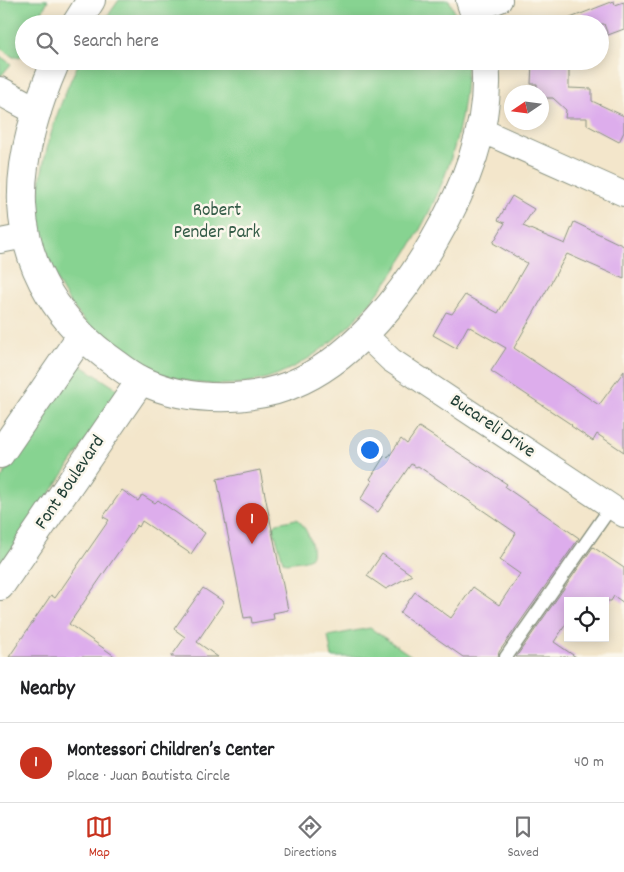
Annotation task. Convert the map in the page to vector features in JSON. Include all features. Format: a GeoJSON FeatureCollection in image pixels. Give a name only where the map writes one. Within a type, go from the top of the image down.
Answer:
{"type":"FeatureCollection","features":[{"type":"Feature","properties":{"kind":"street"},"geometry":{"type":"LineString","coordinates":[[82,15],[91,0]]}},
{"type":"Feature","properties":{"kind":"street"},"geometry":{"type":"LineString","coordinates":[[474,11],[500,0]]}},
{"type":"Feature","properties":{"kind":"street"},"geometry":{"type":"LineString","coordinates":[[53,70],[37,111],[27,150],[22,204],[26,236],[31,256],[52,300],[67,320],[94,348],[141,380],[193,395],[232,398],[265,393],[302,380],[333,361],[364,334],[397,298],[444,224],[470,165],[481,130],[485,102],[485,70]]}},
{"type":"Feature","properties":{"kind":"street"},"geometry":{"type":"LineString","coordinates":[[0,91],[37,111]]}},
{"type":"Feature","properties":{"kind":"street"},"geometry":{"type":"LineString","coordinates":[[481,130],[624,194]]}},
{"type":"Feature","properties":{"kind":"street"},"geometry":{"type":"LineString","coordinates":[[0,241],[26,236]]}},
{"type":"Feature","properties":{"kind":"street","name":"Bucareli Drive"},"geometry":{"type":"LineString","coordinates":[[364,334],[391,360],[618,511]]}},
{"type":"Feature","properties":{"kind":"street"},"geometry":{"type":"LineString","coordinates":[[0,454],[81,336]]}},
{"type":"Feature","properties":{"kind":"street","name":"Font Boulevard"},"geometry":{"type":"LineString","coordinates":[[0,586],[141,380]]}},
{"type":"Feature","properties":{"kind":"lane"},"geometry":{"type":"LineString","coordinates":[[506,657],[618,511]]}},
{"type":"Feature","properties":{"kind":"green space"},"geometry":{"type":"Polygon","coordinates":[[[0,0],[48,0],[40,15],[15,15],[15,57],[0,48],[0,0]]]}},
{"type":"Feature","properties":{"kind":"green space"},"geometry":{"type":"Polygon","coordinates":[[[119,0],[449,0],[456,15],[108,15],[119,0]]]}},
{"type":"Feature","properties":{"kind":"green space"},"geometry":{"type":"Polygon","coordinates":[[[0,56],[11,64],[0,77],[0,56]]]}},
{"type":"Feature","properties":{"kind":"green space","name":"Robert Pender Park"},"geometry":{"type":"Polygon","coordinates":[[[76,70],[466,70],[459,128],[449,164],[436,197],[399,265],[374,298],[347,327],[317,352],[285,371],[251,382],[214,384],[178,379],[144,366],[113,347],[86,323],[64,294],[48,261],[39,225],[40,186],[49,141],[63,97],[76,70]]]}},
{"type":"Feature","properties":{"kind":"green space"},"geometry":{"type":"Polygon","coordinates":[[[79,364],[120,391],[0,567],[0,480],[79,364]]]}},
{"type":"Feature","properties":{"kind":"green space"},"geometry":{"type":"Polygon","coordinates":[[[296,519],[303,525],[309,537],[312,554],[306,560],[286,563],[283,561],[273,526],[277,523],[296,519]]]}},
{"type":"Feature","properties":{"kind":"green space"},"geometry":{"type":"Polygon","coordinates":[[[370,628],[413,657],[332,657],[328,636],[370,628]]]}},
{"type":"Feature","properties":{"kind":"building"},"geometry":{"type":"Polygon","coordinates":[[[614,1],[615,5],[624,2],[624,29],[609,35],[609,15],[578,15],[614,1]]]}},
{"type":"Feature","properties":{"kind":"building"},"geometry":{"type":"Polygon","coordinates":[[[532,70],[569,70],[569,88],[592,89],[592,101],[624,116],[624,132],[619,142],[587,125],[587,118],[565,118],[566,110],[553,98],[549,98],[549,85],[531,84],[532,70]]]}},
{"type":"Feature","properties":{"kind":"building"},"geometry":{"type":"Polygon","coordinates":[[[512,196],[534,209],[523,226],[565,244],[574,222],[624,246],[624,279],[567,254],[514,348],[599,405],[624,371],[624,452],[597,434],[593,441],[491,371],[506,348],[468,326],[456,348],[433,335],[446,312],[452,314],[465,295],[498,313],[527,263],[493,243],[505,223],[498,220],[512,196]]]}},
{"type":"Feature","properties":{"kind":"building"},"geometry":{"type":"Polygon","coordinates":[[[419,427],[507,484],[505,487],[579,538],[499,652],[498,657],[463,657],[400,613],[415,592],[451,618],[473,587],[499,605],[520,574],[500,560],[516,533],[418,466],[416,467],[411,464],[378,512],[360,500],[385,455],[388,458],[401,439],[407,444],[419,427]]]}},
{"type":"Feature","properties":{"kind":"building"},"geometry":{"type":"Polygon","coordinates":[[[260,470],[288,610],[273,613],[274,619],[252,623],[251,617],[244,618],[217,479],[260,470]]]}},
{"type":"Feature","properties":{"kind":"building"},"geometry":{"type":"Polygon","coordinates":[[[122,490],[138,501],[142,495],[155,503],[158,500],[205,533],[191,554],[142,521],[139,527],[137,525],[69,624],[116,657],[9,657],[51,595],[55,598],[109,520],[103,517],[122,490]]]}},
{"type":"Feature","properties":{"kind":"building"},"geometry":{"type":"Polygon","coordinates":[[[593,547],[624,568],[624,603],[614,596],[611,601],[609,601],[609,597],[564,597],[564,627],[554,642],[576,657],[516,657],[593,547]]]}},
{"type":"Feature","properties":{"kind":"building"},"geometry":{"type":"Polygon","coordinates":[[[382,554],[412,575],[386,589],[367,576],[382,554]]]}},
{"type":"Feature","properties":{"kind":"building"},"geometry":{"type":"Polygon","coordinates":[[[203,588],[224,602],[197,642],[218,657],[171,657],[185,637],[174,629],[203,588]]]}},
{"type":"Feature","properties":{"kind":"place","name":"Montessori Children’s Center"},"geometry":{"type":"Point","coordinates":[252,544]}}]}
